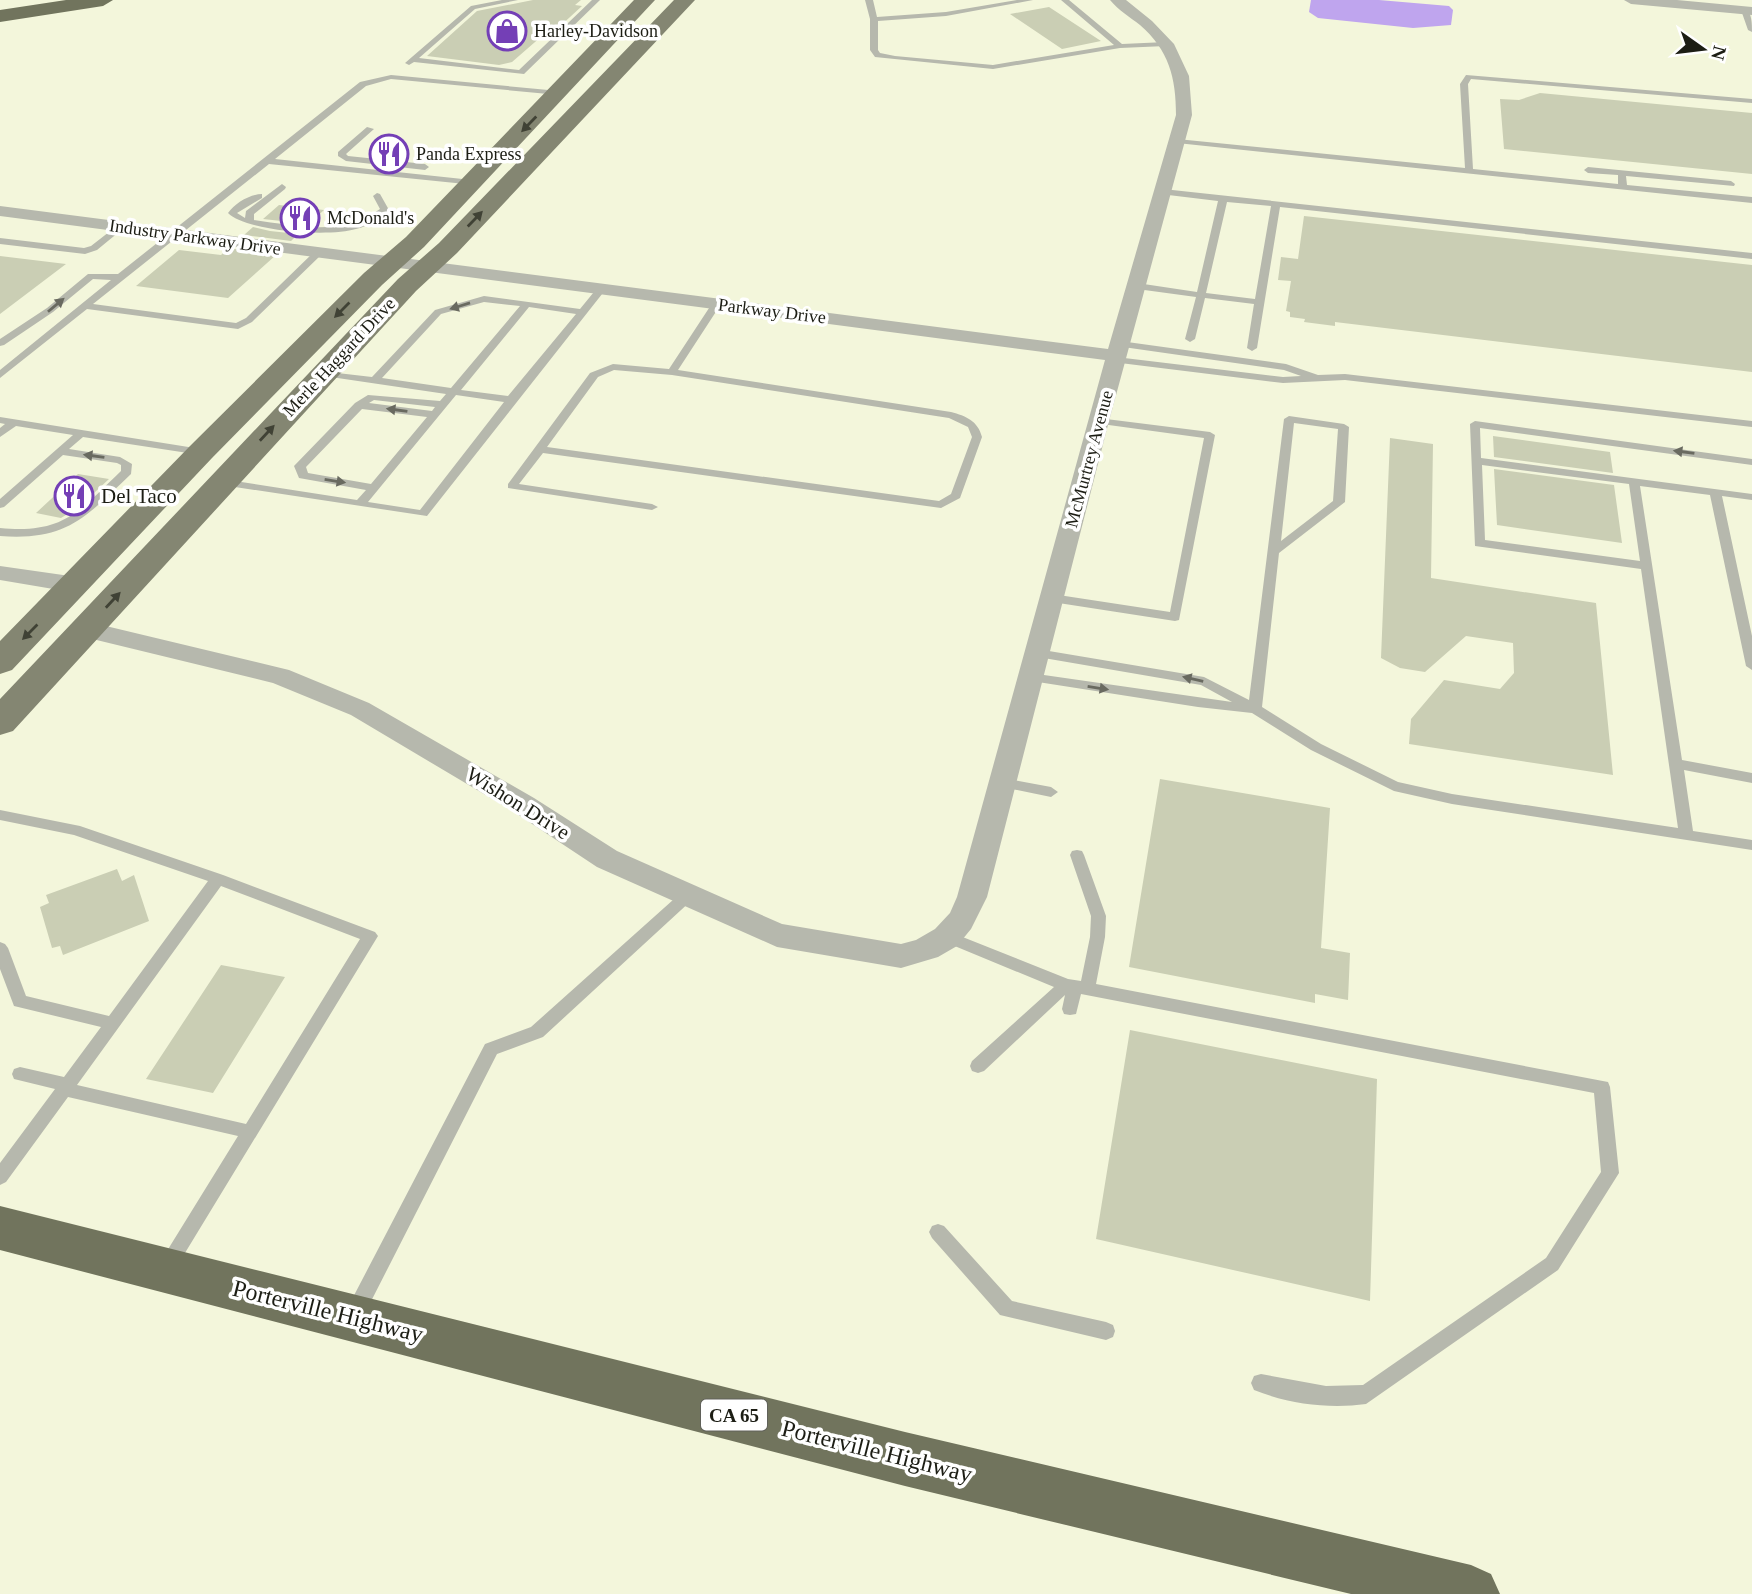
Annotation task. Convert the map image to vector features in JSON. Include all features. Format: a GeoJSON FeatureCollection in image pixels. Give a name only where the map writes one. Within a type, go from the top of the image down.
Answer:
{"type":"FeatureCollection","features":[{"type":"Feature","properties":{"kind":"highway"},"geometry":{"type":"LineString","coordinates":[[0,14],[65,0]]}},
{"type":"Feature","properties":{"kind":"highway"},"geometry":{"type":"LineString","coordinates":[[0,14],[103,0]]}},
{"type":"Feature","properties":{"kind":"highway","name":"Porterville Highway"},"geometry":{"type":"LineString","coordinates":[[0,1228],[905,1459],[1471,1594]]}},
{"type":"Feature","properties":{"kind":"main road","name":"Merle Haggard Drive"},"geometry":{"type":"LineString","coordinates":[[0,663],[201,452],[390,262],[415,242],[645,0]]}},
{"type":"Feature","properties":{"kind":"main road","name":"Merle Haggard Drive"},"geometry":{"type":"LineString","coordinates":[[0,722],[407,285],[685,0]]}},
{"type":"Feature","properties":{"kind":"main road"},"geometry":{"type":"LineString","coordinates":[[0,698],[80,607],[83,591],[77,585]]}},
{"type":"Feature","properties":{"kind":"street","name":"McMurtrey Avenue"},"geometry":{"type":"LineString","coordinates":[[950,938],[964,918],[972,897],[1098,421],[1184,115],[1182,71],[1166,44],[1138,16],[1116,0]]}},
{"type":"Feature","properties":{"kind":"street"},"geometry":{"type":"LineString","coordinates":[[1631,0],[1749,11]]}},
{"type":"Feature","properties":{"kind":"street","name":"Industry Parkway Drive"},"geometry":{"type":"LineString","coordinates":[[0,211],[427,267]]}},
{"type":"Feature","properties":{"kind":"street","name":"Parkway Drive"},"geometry":{"type":"LineString","coordinates":[[427,267],[1118,353]]}},
{"type":"Feature","properties":{"kind":"street"},"geometry":{"type":"LineString","coordinates":[[0,573],[77,585]]}},
{"type":"Feature","properties":{"kind":"street","name":"Wishon Drive"},"geometry":{"type":"LineString","coordinates":[[85,629],[280,676],[360,709],[524,805],[607,859],[777,935],[901,956],[921,952],[950,938]]}},
{"type":"Feature","properties":{"kind":"lane"},"geometry":{"type":"LineString","coordinates":[[391,77],[473,8],[514,0]]}},
{"type":"Feature","properties":{"kind":"lane"},"geometry":{"type":"LineString","coordinates":[[412,61],[521,72],[596,0]]}},
{"type":"Feature","properties":{"kind":"lane"},"geometry":{"type":"LineString","coordinates":[[869,0],[874,19],[874,50],[878,55],[895,58],[993,67],[1120,46],[1166,44]]}},
{"type":"Feature","properties":{"kind":"lane"},"geometry":{"type":"LineString","coordinates":[[874,19],[946,13],[1029,0]]}},
{"type":"Feature","properties":{"kind":"lane"},"geometry":{"type":"LineString","coordinates":[[1065,0],[1120,46]]}},
{"type":"Feature","properties":{"kind":"lane"},"geometry":{"type":"LineString","coordinates":[[1749,11],[1752,30]]}},
{"type":"Feature","properties":{"kind":"lane"},"geometry":{"type":"LineString","coordinates":[[0,375],[363,84],[391,77],[559,93]]}},
{"type":"Feature","properties":{"kind":"lane"},"geometry":{"type":"LineString","coordinates":[[1469,171],[1464,84],[1469,77],[1752,101]]}},
{"type":"Feature","properties":{"kind":"lane"},"geometry":{"type":"LineString","coordinates":[[370,129],[341,154],[346,159],[425,167]]}},
{"type":"Feature","properties":{"kind":"lane"},"geometry":{"type":"LineString","coordinates":[[1177,141],[1752,200]]}},
{"type":"Feature","properties":{"kind":"lane"},"geometry":{"type":"LineString","coordinates":[[267,160],[472,183]]}},
{"type":"Feature","properties":{"kind":"lane"},"geometry":{"type":"LineString","coordinates":[[1588,170],[1731,184]]}},
{"type":"Feature","properties":{"kind":"lane"},"geometry":{"type":"LineString","coordinates":[[1622,173],[1623,187]]}},
{"type":"Feature","properties":{"kind":"lane"},"geometry":{"type":"LineString","coordinates":[[271,186],[232,213],[241,220],[250,222],[342,231],[372,222],[386,210],[377,196]]}},
{"type":"Feature","properties":{"kind":"lane"},"geometry":{"type":"LineString","coordinates":[[250,222],[249,213],[282,187]]}},
{"type":"Feature","properties":{"kind":"lane"},"geometry":{"type":"LineString","coordinates":[[1163,192],[1752,256]]}},
{"type":"Feature","properties":{"kind":"lane"},"geometry":{"type":"LineString","coordinates":[[1190,339],[1223,199]]}},
{"type":"Feature","properties":{"kind":"lane"},"geometry":{"type":"LineString","coordinates":[[1252,348],[1276,205]]}},
{"type":"Feature","properties":{"kind":"lane"},"geometry":{"type":"LineString","coordinates":[[0,242],[85,251],[94,248],[121,227]]}},
{"type":"Feature","properties":{"kind":"lane"},"geometry":{"type":"LineString","coordinates":[[85,306],[238,326],[249,320],[318,253]]}},
{"type":"Feature","properties":{"kind":"lane"},"geometry":{"type":"LineString","coordinates":[[0,343],[50,310],[91,276],[120,277]]}},
{"type":"Feature","properties":{"kind":"lane"},"geometry":{"type":"LineString","coordinates":[[1137,286],[1258,302]]}},
{"type":"Feature","properties":{"kind":"lane"},"geometry":{"type":"LineString","coordinates":[[222,482],[423,514],[601,289]]}},
{"type":"Feature","properties":{"kind":"lane"},"geometry":{"type":"LineString","coordinates":[[375,380],[438,312],[484,299],[582,312]]}},
{"type":"Feature","properties":{"kind":"lane"},"geometry":{"type":"LineString","coordinates":[[360,504],[527,304]]}},
{"type":"Feature","properties":{"kind":"lane"},"geometry":{"type":"LineString","coordinates":[[672,372],[716,304]]}},
{"type":"Feature","properties":{"kind":"lane"},"geometry":{"type":"LineString","coordinates":[[1118,353],[1283,380],[1345,377],[1752,424]]}},
{"type":"Feature","properties":{"kind":"lane"},"geometry":{"type":"LineString","coordinates":[[1118,353],[1286,367],[1317,378]]}},
{"type":"Feature","properties":{"kind":"lane"},"geometry":{"type":"LineString","coordinates":[[540,449],[941,505],[956,495],[977,437],[976,429],[968,421],[951,415],[672,372],[613,367],[594,375],[512,486],[652,507]]}},
{"type":"Feature","properties":{"kind":"lane"},"geometry":{"type":"LineString","coordinates":[[324,373],[511,400]]}},
{"type":"Feature","properties":{"kind":"lane"},"geometry":{"type":"LineString","coordinates":[[374,488],[303,476],[300,466],[359,405],[372,397],[383,396],[443,405]]}},
{"type":"Feature","properties":{"kind":"lane"},"geometry":{"type":"LineString","coordinates":[[359,405],[435,415]]}},
{"type":"Feature","properties":{"kind":"lane"},"geometry":{"type":"LineString","coordinates":[[1255,709],[1272,553],[1289,419],[1343,427],[1339,502],[1272,553]]}},
{"type":"Feature","properties":{"kind":"lane"},"geometry":{"type":"LineString","coordinates":[[0,420],[201,452]]}},
{"type":"Feature","properties":{"kind":"lane"},"geometry":{"type":"LineString","coordinates":[[1052,598],[1175,617],[1210,435],[1098,421]]}},
{"type":"Feature","properties":{"kind":"lane"},"geometry":{"type":"LineString","coordinates":[[0,434],[14,422]]}},
{"type":"Feature","properties":{"kind":"lane"},"geometry":{"type":"LineString","coordinates":[[1647,566],[1479,543],[1475,424],[1752,461]]}},
{"type":"Feature","properties":{"kind":"lane"},"geometry":{"type":"LineString","coordinates":[[0,505],[81,433]]}},
{"type":"Feature","properties":{"kind":"lane"},"geometry":{"type":"LineString","coordinates":[[0,532],[25,536],[71,524],[127,472],[126,464],[120,460],[61,451]]}},
{"type":"Feature","properties":{"kind":"lane"},"geometry":{"type":"LineString","coordinates":[[1476,461],[1752,496]]}},
{"type":"Feature","properties":{"kind":"lane"},"geometry":{"type":"LineString","coordinates":[[1634,481],[1686,834]]}},
{"type":"Feature","properties":{"kind":"lane"},"geometry":{"type":"LineString","coordinates":[[1715,492],[1752,666]]}},
{"type":"Feature","properties":{"kind":"lane"},"geometry":{"type":"LineString","coordinates":[[1037,653],[1204,681],[1317,747],[1394,786],[1452,799],[1752,845]]}},
{"type":"Feature","properties":{"kind":"lane"},"geometry":{"type":"LineString","coordinates":[[1030,677],[1198,704],[1255,709]]}},
{"type":"Feature","properties":{"kind":"lane"},"geometry":{"type":"LineString","coordinates":[[1676,764],[1752,778]]}},
{"type":"Feature","properties":{"kind":"lane"},"geometry":{"type":"LineString","coordinates":[[1002,783],[1051,792]]}},
{"type":"Feature","properties":{"kind":"lane"},"geometry":{"type":"LineString","coordinates":[[0,815],[75,830],[218,879],[370,936],[165,1270]]}},
{"type":"Feature","properties":{"kind":"lane"},"geometry":{"type":"LineString","coordinates":[[1070,1009],[1097,934],[1097,909],[1082,875],[1077,855]]}},
{"type":"Feature","properties":{"kind":"lane"},"geometry":{"type":"LineString","coordinates":[[0,1177],[218,879]]}},
{"type":"Feature","properties":{"kind":"lane"},"geometry":{"type":"LineString","coordinates":[[353,1316],[491,1049],[537,1032],[688,895]]}},
{"type":"Feature","properties":{"kind":"lane"},"geometry":{"type":"LineString","coordinates":[[950,938],[1076,987],[1602,1087],[1610,1173],[1552,1264],[1366,1394],[1342,1399],[1307,1395],[1261,1383]]}},
{"type":"Feature","properties":{"kind":"lane"},"geometry":{"type":"LineString","coordinates":[[0,948],[7,991],[20,1001],[113,1023]]}},
{"type":"Feature","properties":{"kind":"lane"},"geometry":{"type":"LineString","coordinates":[[978,1066],[1076,987]]}},
{"type":"Feature","properties":{"kind":"lane"},"geometry":{"type":"LineString","coordinates":[[20,1074],[250,1132]]}},
{"type":"Feature","properties":{"kind":"lane"},"geometry":{"type":"LineString","coordinates":[[938,1232],[1007,1309],[1106,1331]]}},
{"type":"Feature","properties":{"kind":"shaded area"},"geometry":{"type":"Polygon","coordinates":[[[1311,0],[1379,0],[1449,6],[1453,10],[1451,25],[1413,28],[1318,18],[1309,12],[1311,0]]]}},
{"type":"Feature","properties":{"kind":"building"},"geometry":{"type":"Polygon","coordinates":[[[533,0],[581,0],[575,5],[582,6],[557,29],[550,29],[512,62],[499,65],[427,56],[477,11],[533,0]]]}},
{"type":"Feature","properties":{"kind":"building"},"geometry":{"type":"Polygon","coordinates":[[[1049,7],[1101,41],[1062,49],[1010,14],[1049,7]]]}},
{"type":"Feature","properties":{"kind":"building"},"geometry":{"type":"Polygon","coordinates":[[[1540,93],[1752,113],[1752,174],[1504,149],[1500,99],[1519,100],[1540,93]]]}},
{"type":"Feature","properties":{"kind":"building"},"geometry":{"type":"Polygon","coordinates":[[[279,205],[324,210],[309,224],[263,219],[279,205]]]}},
{"type":"Feature","properties":{"kind":"building"},"geometry":{"type":"Polygon","coordinates":[[[1304,216],[1752,265],[1752,372],[1335,322],[1335,326],[1304,322],[1305,319],[1290,317],[1290,312],[1286,311],[1291,281],[1278,280],[1281,257],[1298,259],[1304,216]]]}},
{"type":"Feature","properties":{"kind":"building"},"geometry":{"type":"Polygon","coordinates":[[[253,227],[298,234],[291,241],[244,235],[253,227]]]}},
{"type":"Feature","properties":{"kind":"building"},"geometry":{"type":"Polygon","coordinates":[[[228,248],[276,255],[228,298],[136,286],[179,250],[221,255],[228,248]]]}},
{"type":"Feature","properties":{"kind":"building"},"geometry":{"type":"Polygon","coordinates":[[[0,256],[66,264],[0,314],[0,256]]]}},
{"type":"Feature","properties":{"kind":"building"},"geometry":{"type":"Polygon","coordinates":[[[1493,436],[1610,452],[1613,473],[1494,457],[1493,436]]]}},
{"type":"Feature","properties":{"kind":"building"},"geometry":{"type":"Polygon","coordinates":[[[1390,438],[1433,444],[1431,578],[1596,603],[1613,775],[1409,744],[1411,719],[1444,680],[1500,689],[1514,673],[1513,643],[1466,636],[1425,672],[1400,668],[1381,658],[1390,438]]]}},
{"type":"Feature","properties":{"kind":"building"},"geometry":{"type":"Polygon","coordinates":[[[1494,469],[1614,485],[1622,543],[1497,525],[1494,469]]]}},
{"type":"Feature","properties":{"kind":"building","name":"Del Taco"},"geometry":{"type":"Polygon","coordinates":[[[78,474],[109,479],[79,507],[61,518],[36,513],[78,474]]]}},
{"type":"Feature","properties":{"kind":"building"},"geometry":{"type":"Polygon","coordinates":[[[1160,779],[1330,808],[1321,948],[1350,953],[1348,1000],[1315,994],[1315,1003],[1129,967],[1160,779]]]}},
{"type":"Feature","properties":{"kind":"building"},"geometry":{"type":"Polygon","coordinates":[[[117,869],[122,881],[134,875],[149,921],[63,955],[60,946],[52,948],[40,907],[49,903],[46,895],[117,869]]]}},
{"type":"Feature","properties":{"kind":"building"},"geometry":{"type":"Polygon","coordinates":[[[221,965],[285,977],[213,1093],[146,1079],[221,965]]]}},
{"type":"Feature","properties":{"kind":"building"},"geometry":{"type":"Polygon","coordinates":[[[1130,1030],[1377,1079],[1370,1301],[1096,1239],[1130,1030]]]}},
{"type":"Feature","properties":{"kind":"place","name":"Harley-Davidson"},"geometry":{"type":"Point","coordinates":[507,31]}},
{"type":"Feature","properties":{"kind":"place","name":"Panda Express"},"geometry":{"type":"Point","coordinates":[389,154]}},
{"type":"Feature","properties":{"kind":"place","name":"McDonald's"},"geometry":{"type":"Point","coordinates":[300,218]}},
{"type":"Feature","properties":{"kind":"place","name":"Del Taco"},"geometry":{"type":"Point","coordinates":[74,496]}}]}
